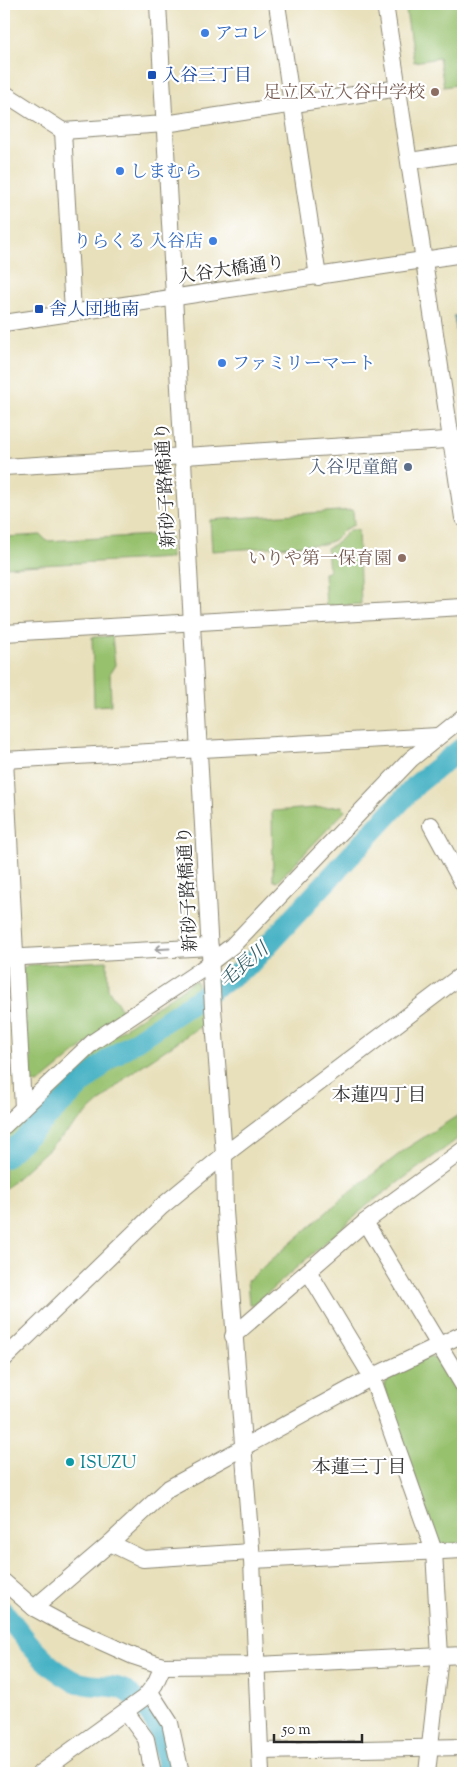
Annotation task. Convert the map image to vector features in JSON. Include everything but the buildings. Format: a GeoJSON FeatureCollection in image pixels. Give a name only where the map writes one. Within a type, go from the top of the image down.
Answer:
{"type":"FeatureCollection","features":[{"type":"Feature","properties":{"kind":"street","name":"新砂子路橋通り"},"geometry":{"type":"LineString","coordinates":[[158,4],[213,1008],[224,1155],[224,1211],[251,1556],[262,1773]]}},
{"type":"Feature","properties":{"kind":"street"},"geometry":{"type":"LineString","coordinates":[[277,4],[318,276]]}},
{"type":"Feature","properties":{"kind":"street"},"geometry":{"type":"LineString","coordinates":[[385,4],[424,259],[457,440],[463,518]]}},
{"type":"Feature","properties":{"kind":"street"},"geometry":{"type":"LineString","coordinates":[[4,93],[63,131],[165,124],[399,88]]}},
{"type":"Feature","properties":{"kind":"street"},"geometry":{"type":"LineString","coordinates":[[63,131],[73,313]]}},
{"type":"Feature","properties":{"kind":"street"},"geometry":{"type":"LineString","coordinates":[[410,161],[463,153]]}},
{"type":"Feature","properties":{"kind":"street","name":"入谷大橋通り"},"geometry":{"type":"LineString","coordinates":[[4,323],[463,254]]}},
{"type":"Feature","properties":{"kind":"street"},"geometry":{"type":"LineString","coordinates":[[4,468],[457,440]]}},
{"type":"Feature","properties":{"kind":"street"},"geometry":{"type":"LineString","coordinates":[[4,633],[463,607]]}},
{"type":"Feature","properties":{"kind":"street"},"geometry":{"type":"LineString","coordinates":[[4,1126],[93,1042],[211,970],[411,759],[463,717]]}},
{"type":"Feature","properties":{"kind":"street"},"geometry":{"type":"LineString","coordinates":[[23,1108],[10,957],[4,760],[438,736]]}},
{"type":"Feature","properties":{"kind":"street"},"geometry":{"type":"LineString","coordinates":[[431,825],[463,884]]}},
{"type":"Feature","properties":{"kind":"street"},"geometry":{"type":"LineString","coordinates":[[10,957],[210,947]]}},
{"type":"Feature","properties":{"kind":"street"},"geometry":{"type":"LineString","coordinates":[[4,1359],[161,1207],[224,1155],[463,974]]}},
{"type":"Feature","properties":{"kind":"street"},"geometry":{"type":"LineString","coordinates":[[233,1336],[364,1222],[462,1153]]}},
{"type":"Feature","properties":{"kind":"street"},"geometry":{"type":"LineString","coordinates":[[364,1222],[463,1386]]}},
{"type":"Feature","properties":{"kind":"street"},"geometry":{"type":"LineString","coordinates":[[308,1271],[372,1377],[434,1552],[440,1656],[428,1773]]}},
{"type":"Feature","properties":{"kind":"street"},"geometry":{"type":"LineString","coordinates":[[34,1608],[110,1543],[169,1488],[372,1377],[463,1334]]}},
{"type":"Feature","properties":{"kind":"street"},"geometry":{"type":"LineString","coordinates":[[110,1543],[143,1558],[463,1550]]}},
{"type":"Feature","properties":{"kind":"street"},"geometry":{"type":"LineString","coordinates":[[4,1582],[34,1608],[71,1628],[133,1656],[163,1666],[463,1655]]}},
{"type":"Feature","properties":{"kind":"street"},"geometry":{"type":"LineString","coordinates":[[40,1773],[147,1695],[163,1666]]}},
{"type":"Feature","properties":{"kind":"street"},"geometry":{"type":"LineString","coordinates":[[147,1695],[170,1723],[181,1773]]}},
{"type":"Feature","properties":{"kind":"street"},"geometry":{"type":"LineString","coordinates":[[128,1710],[146,1739],[153,1773]]}},
{"type":"Feature","properties":{"kind":"street"},"geometry":{"type":"LineString","coordinates":[[261,1752],[463,1748]]}},
{"type":"Feature","properties":{"kind":"green space"},"geometry":{"type":"Polygon","coordinates":[[[405,4],[463,4],[463,84],[444,87],[439,58],[414,62],[405,4]]]}},
{"type":"Feature","properties":{"kind":"green space"},"geometry":{"type":"Polygon","coordinates":[[[353,510],[354,525],[345,529],[334,540],[324,544],[212,551],[210,520],[353,510]]]}},
{"type":"Feature","properties":{"kind":"green space"},"geometry":{"type":"Polygon","coordinates":[[[349,530],[358,530],[361,604],[326,606],[324,573],[329,572],[327,548],[337,543],[349,530]]]}},
{"type":"Feature","properties":{"kind":"green space"},"geometry":{"type":"Polygon","coordinates":[[[170,534],[171,558],[4,567],[4,537],[41,535],[47,541],[170,534]]]}},
{"type":"Feature","properties":{"kind":"green space"},"geometry":{"type":"Polygon","coordinates":[[[112,636],[115,665],[110,673],[111,705],[94,706],[92,637],[112,636]]]}},
{"type":"Feature","properties":{"kind":"green space"},"geometry":{"type":"Polygon","coordinates":[[[342,806],[345,811],[277,882],[273,880],[272,811],[342,806]]]}},
{"type":"Feature","properties":{"kind":"green space"},"geometry":{"type":"Polygon","coordinates":[[[107,961],[108,989],[124,1013],[38,1084],[28,1082],[23,969],[27,965],[107,961]]]}},
{"type":"Feature","properties":{"kind":"green space"},"geometry":{"type":"Polygon","coordinates":[[[194,981],[197,982],[197,992],[109,1053],[4,1147],[4,1135],[101,1044],[194,981]]]}},
{"type":"Feature","properties":{"kind":"green space"},"geometry":{"type":"Polygon","coordinates":[[[199,1007],[204,1024],[131,1073],[4,1190],[4,1167],[121,1062],[199,1007]]]}},
{"type":"Feature","properties":{"kind":"green space"},"geometry":{"type":"Polygon","coordinates":[[[463,1112],[463,1135],[370,1203],[254,1305],[249,1304],[247,1281],[351,1191],[407,1148],[463,1112]]]}},
{"type":"Feature","properties":{"kind":"green space"},"geometry":{"type":"Polygon","coordinates":[[[428,1357],[438,1359],[463,1401],[463,1545],[443,1546],[437,1541],[384,1386],[387,1377],[428,1357]]]}},
{"type":"Feature","properties":{"kind":"water"},"geometry":{"type":"Polygon","coordinates":[[[463,314],[463,358],[460,359],[454,316],[463,314]]]}},
{"type":"Feature","properties":{"kind":"waterway","name":"毛長川"},"geometry":{"type":"LineString","coordinates":[[4,1158],[109,1059],[250,964],[417,784],[463,747]]}},
{"type":"Feature","properties":{"kind":"waterway"},"geometry":{"type":"LineString","coordinates":[[4,1612],[42,1658],[60,1673],[82,1684],[122,1689],[138,1701],[151,1717],[160,1734],[168,1773]]}},
{"type":"Feature","properties":{"kind":"place","name":"アコレ"},"geometry":{"type":"Point","coordinates":[205,33]}},
{"type":"Feature","properties":{"kind":"place","name":"入谷三丁目"},"geometry":{"type":"Point","coordinates":[152,75]}},
{"type":"Feature","properties":{"kind":"place","name":"足立区立入谷中学校"},"geometry":{"type":"Point","coordinates":[435,92]}},
{"type":"Feature","properties":{"kind":"place","name":"しまむら"},"geometry":{"type":"Point","coordinates":[120,171]}},
{"type":"Feature","properties":{"kind":"place","name":"りらくる 入谷店"},"geometry":{"type":"Point","coordinates":[213,241]}},
{"type":"Feature","properties":{"kind":"place","name":"舎人団地南"},"geometry":{"type":"Point","coordinates":[39,309]}},
{"type":"Feature","properties":{"kind":"place","name":"ファミリーマート"},"geometry":{"type":"Point","coordinates":[222,363]}},
{"type":"Feature","properties":{"kind":"place","name":"入谷児童館"},"geometry":{"type":"Point","coordinates":[408,467]}},
{"type":"Feature","properties":{"kind":"place","name":"いりや第一保育園"},"geometry":{"type":"Point","coordinates":[402,558]}},
{"type":"Feature","properties":{"kind":"place","name":"ISUZU"},"geometry":{"type":"Point","coordinates":[70,1462]}},
{"type":"Feature","properties":{"kind":"district","name":"本蓮四丁目"},"geometry":{"type":"Point","coordinates":[379,1094]}},
{"type":"Feature","properties":{"kind":"district","name":"本蓮三丁目"},"geometry":{"type":"Point","coordinates":[359,1466]}}]}
